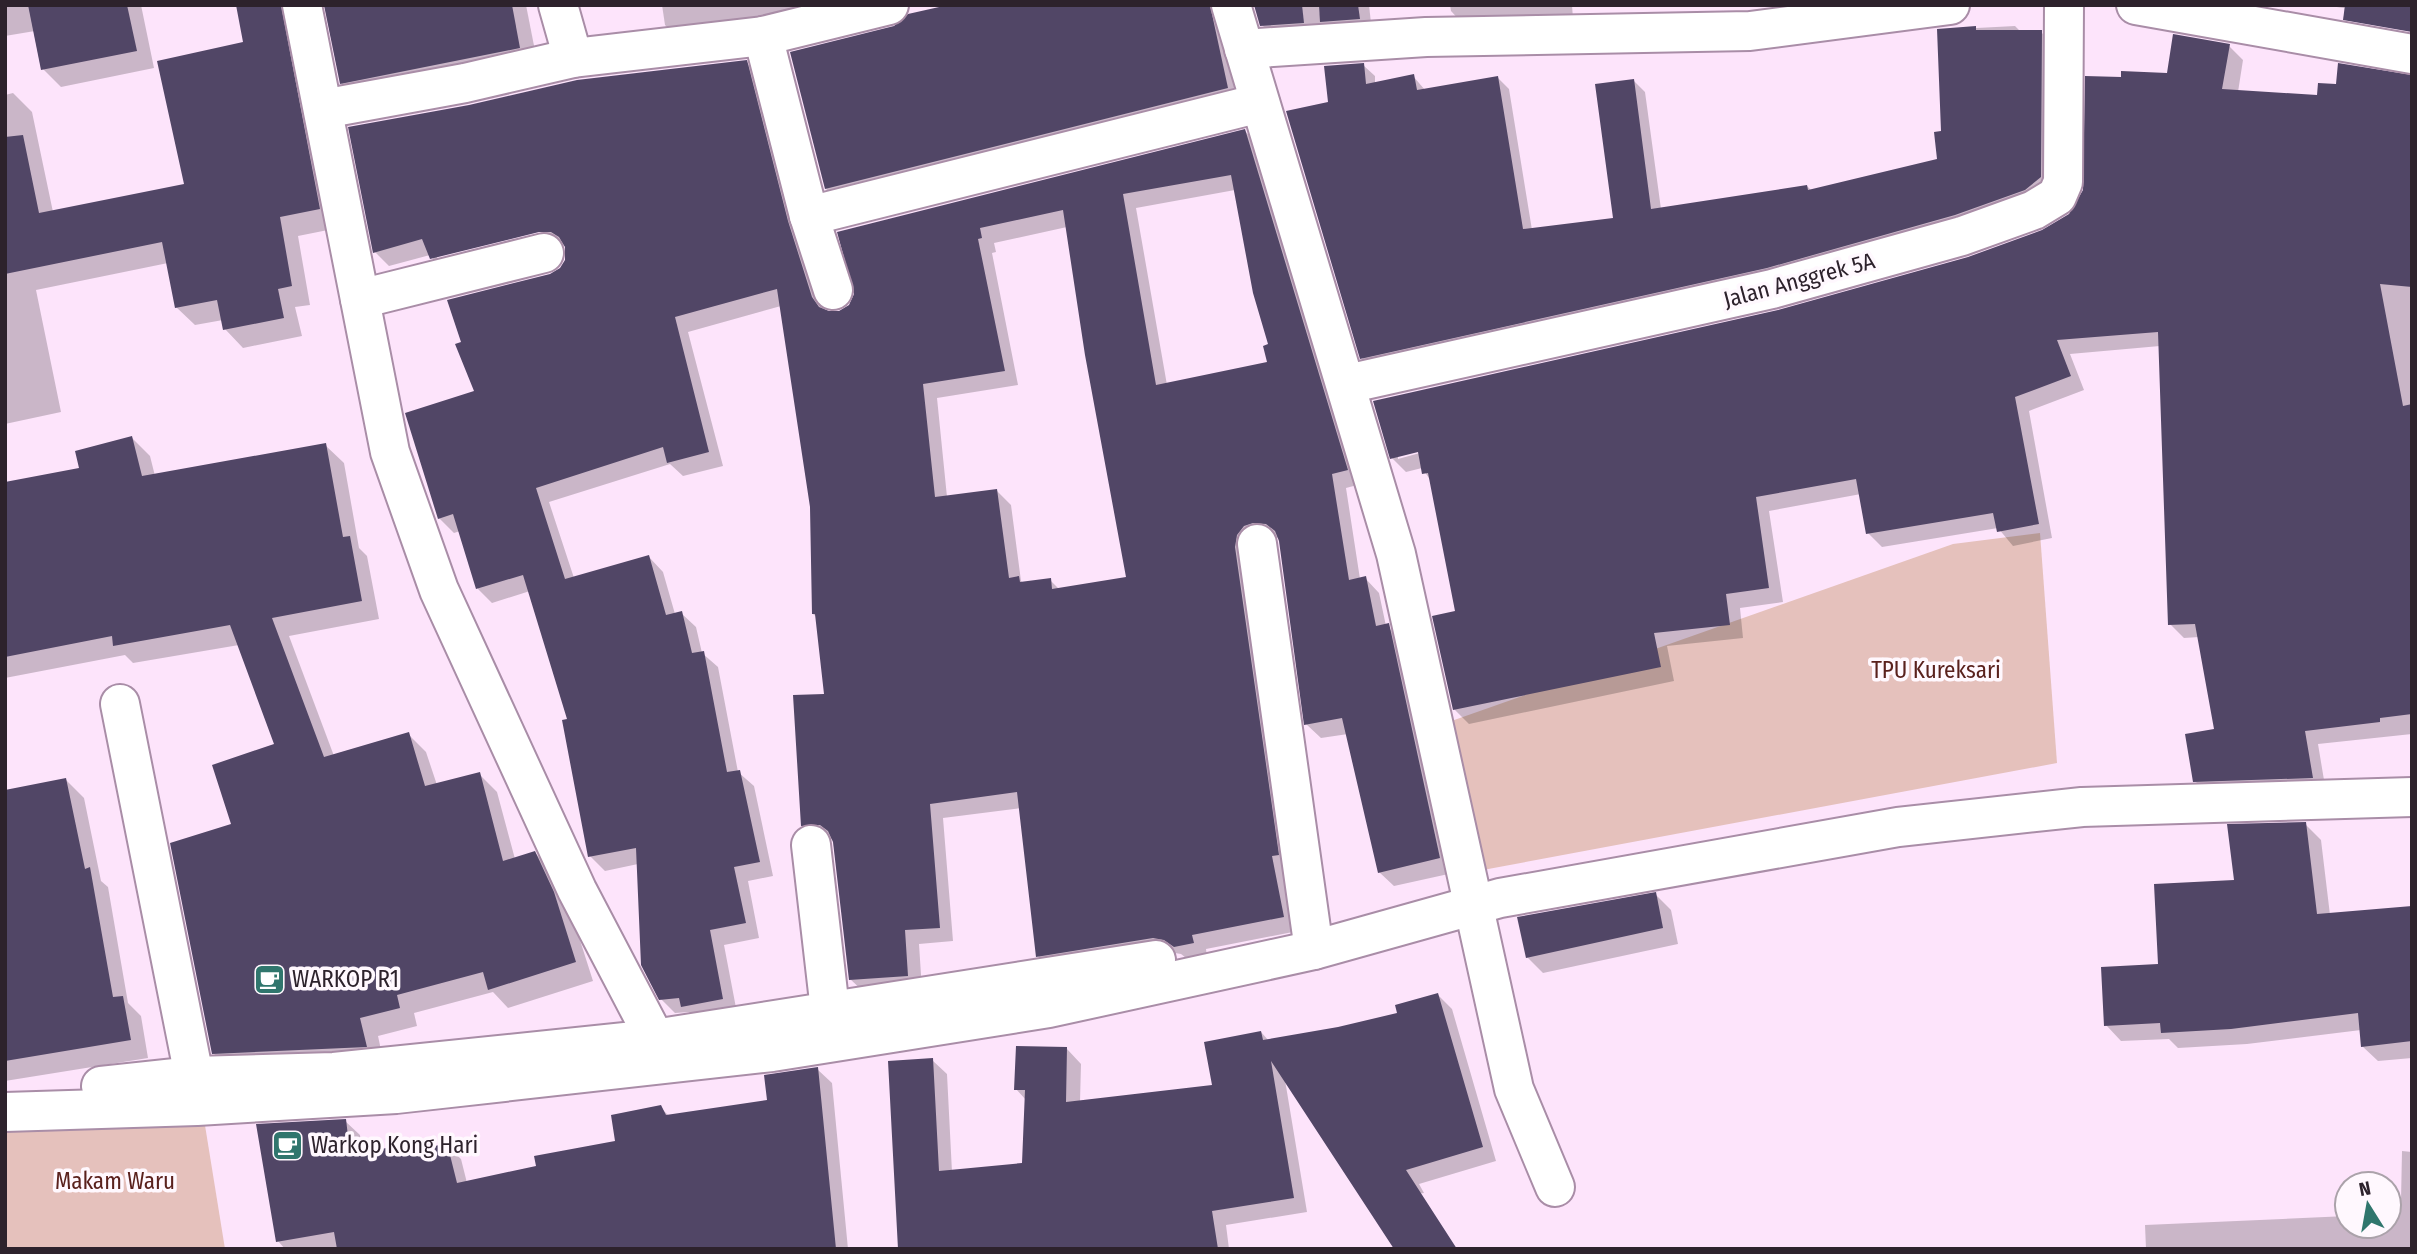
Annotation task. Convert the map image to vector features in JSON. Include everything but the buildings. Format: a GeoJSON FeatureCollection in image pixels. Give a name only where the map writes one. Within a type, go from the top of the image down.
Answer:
{"type":"FeatureCollection","features":[{"type":"Feature","properties":{"kind":"street"},"geometry":{"type":"LineString","coordinates":[[302,5],[390,452],[439,590],[577,890],[661,1052]]}},
{"type":"Feature","properties":{"kind":"street"},"geometry":{"type":"LineString","coordinates":[[558,5],[573,58]]}},
{"type":"Feature","properties":{"kind":"street"},"geometry":{"type":"LineString","coordinates":[[323,109],[465,83],[573,58],[763,36],[829,13],[889,5]]}},
{"type":"Feature","properties":{"kind":"street"},"geometry":{"type":"LineString","coordinates":[[1231,5],[1396,554],[1514,1089],[1555,1187]]}},
{"type":"Feature","properties":{"kind":"street"},"geometry":{"type":"LineString","coordinates":[[1699,5],[1750,31]]}},
{"type":"Feature","properties":{"kind":"street"},"geometry":{"type":"LineString","coordinates":[[1244,49],[1426,37],[1750,31],[1950,5]]}},
{"type":"Feature","properties":{"kind":"street","name":"Jalan Anggrek 5A"},"geometry":{"type":"LineString","coordinates":[[1347,384],[1772,289],[1962,236],[2034,210],[2056,196],[2063,181],[2064,5]]}},
{"type":"Feature","properties":{"kind":"street"},"geometry":{"type":"LineString","coordinates":[[2136,5],[2412,54]]}},
{"type":"Feature","properties":{"kind":"street"},"geometry":{"type":"LineString","coordinates":[[763,36],[809,216],[833,289]]}},
{"type":"Feature","properties":{"kind":"street"},"geometry":{"type":"LineString","coordinates":[[809,216],[1260,103]]}},
{"type":"Feature","properties":{"kind":"street"},"geometry":{"type":"LineString","coordinates":[[360,299],[544,253]]}},
{"type":"Feature","properties":{"kind":"street"},"geometry":{"type":"LineString","coordinates":[[1257,544],[1313,944]]}},
{"type":"Feature","properties":{"kind":"street"},"geometry":{"type":"LineString","coordinates":[[120,704],[195,1091]]}},
{"type":"Feature","properties":{"kind":"street"},"geometry":{"type":"LineString","coordinates":[[5,1096],[195,1091],[396,1094],[830,1026],[1049,1008],[1474,904],[1898,827],[2082,807],[2412,797]]}},
{"type":"Feature","properties":{"kind":"street"},"geometry":{"type":"LineString","coordinates":[[811,845],[830,1026]]}},
{"type":"Feature","properties":{"kind":"street"},"geometry":{"type":"LineString","coordinates":[[5,1112],[195,1091]]}},
{"type":"Feature","properties":{"kind":"green space","name":"TPU Kureksari"},"geometry":{"type":"Polygon","coordinates":[[[2040,533],[2057,763],[1456,875],[1423,731],[1953,544],[2040,533]]]}},
{"type":"Feature","properties":{"kind":"green space","name":"Makam Waru"},"geometry":{"type":"Polygon","coordinates":[[[203,1113],[225,1249],[5,1249],[5,1114],[203,1113]]]}},
{"type":"Feature","properties":{"kind":"place","name":"WARKOP R1"},"geometry":{"type":"Point","coordinates":[269,979]}},
{"type":"Feature","properties":{"kind":"place","name":"Warkop Kong Hari"},"geometry":{"type":"Point","coordinates":[288,1145]}}]}
